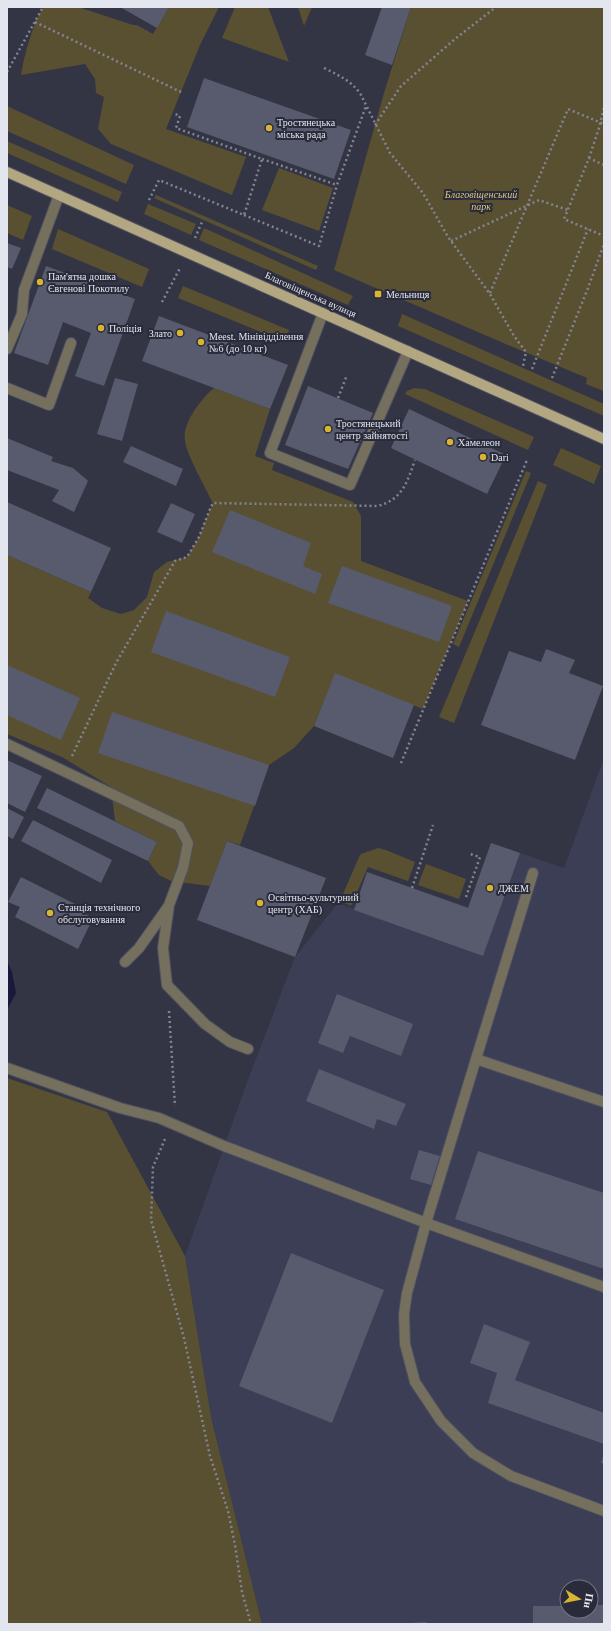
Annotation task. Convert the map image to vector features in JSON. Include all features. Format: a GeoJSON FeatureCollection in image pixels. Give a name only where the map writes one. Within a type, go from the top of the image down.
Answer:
{"type":"FeatureCollection","features":[{"type":"Feature","properties":{"kind":"main road","name":"Благовіщенська вулиця"},"geometry":{"type":"LineString","coordinates":[[7,172],[604,439]]}},
{"type":"Feature","properties":{"kind":"lane"},"geometry":{"type":"LineString","coordinates":[[7,349],[22,314],[24,290],[59,195]]}},
{"type":"Feature","properties":{"kind":"lane"},"geometry":{"type":"LineString","coordinates":[[323,313],[270,453],[350,485],[408,351]]}},
{"type":"Feature","properties":{"kind":"lane"},"geometry":{"type":"LineString","coordinates":[[7,388],[49,405],[71,342]]}},
{"type":"Feature","properties":{"kind":"lane"},"geometry":{"type":"LineString","coordinates":[[7,744],[179,826],[188,843],[183,868],[169,905],[163,948],[167,985],[205,1024],[230,1042],[248,1049]]}},
{"type":"Feature","properties":{"kind":"lane"},"geometry":{"type":"LineString","coordinates":[[533,873],[426,1223],[407,1293],[404,1314],[405,1344],[415,1382],[441,1421],[473,1453],[511,1476],[604,1511]]}},
{"type":"Feature","properties":{"kind":"lane"},"geometry":{"type":"LineString","coordinates":[[125,962],[139,948],[169,905]]}},
{"type":"Feature","properties":{"kind":"lane"},"geometry":{"type":"LineString","coordinates":[[476,1059],[604,1102]]}},
{"type":"Feature","properties":{"kind":"lane"},"geometry":{"type":"LineString","coordinates":[[7,1068],[120,1108],[159,1118],[224,1146],[426,1223],[604,1287]]}},
{"type":"Feature","properties":{"kind":"path"},"geometry":{"type":"LineString","coordinates":[[7,72],[43,7]]}},
{"type":"Feature","properties":{"kind":"path"},"geometry":{"type":"LineString","coordinates":[[375,125],[401,86],[455,39],[496,7]]}},
{"type":"Feature","properties":{"kind":"path"},"geometry":{"type":"LineString","coordinates":[[35,22],[181,92]]}},
{"type":"Feature","properties":{"kind":"path"},"geometry":{"type":"LineString","coordinates":[[324,68],[354,85],[390,153],[423,193],[451,241],[490,294],[514,336],[526,352],[523,366]]}},
{"type":"Feature","properties":{"kind":"path"},"geometry":{"type":"LineString","coordinates":[[149,200],[159,180],[318,246],[337,186],[366,106]]}},
{"type":"Feature","properties":{"kind":"path"},"geometry":{"type":"LineString","coordinates":[[604,107],[602,123],[564,219],[604,236]]}},
{"type":"Feature","properties":{"kind":"path"},"geometry":{"type":"LineString","coordinates":[[490,294],[568,109],[602,123]]}},
{"type":"Feature","properties":{"kind":"path"},"geometry":{"type":"LineString","coordinates":[[173,113],[180,116],[176,128],[337,186]]}},
{"type":"Feature","properties":{"kind":"path"},"geometry":{"type":"LineString","coordinates":[[589,158],[604,165]]}},
{"type":"Feature","properties":{"kind":"path"},"geometry":{"type":"LineString","coordinates":[[244,215],[262,159]]}},
{"type":"Feature","properties":{"kind":"path"},"geometry":{"type":"LineString","coordinates":[[451,241],[539,200],[568,210]]}},
{"type":"Feature","properties":{"kind":"path"},"geometry":{"type":"LineString","coordinates":[[532,369],[588,229]]}},
{"type":"Feature","properties":{"kind":"path"},"geometry":{"type":"LineString","coordinates":[[552,378],[604,244]]}},
{"type":"Feature","properties":{"kind":"path"},"geometry":{"type":"LineString","coordinates":[[338,398],[347,375]]}},
{"type":"Feature","properties":{"kind":"path"},"geometry":{"type":"LineString","coordinates":[[64,771],[116,663],[175,561],[187,558],[199,538],[210,509],[214,504],[378,506],[389,503],[398,496],[407,482],[415,460]]}},
{"type":"Feature","properties":{"kind":"path"},"geometry":{"type":"LineString","coordinates":[[401,763],[527,460]]}},
{"type":"Feature","properties":{"kind":"path"},"geometry":{"type":"LineString","coordinates":[[412,888],[433,825]]}},
{"type":"Feature","properties":{"kind":"path"},"geometry":{"type":"LineString","coordinates":[[466,896],[480,857],[470,854]]}},
{"type":"Feature","properties":{"kind":"path"},"geometry":{"type":"LineString","coordinates":[[167,985],[175,1109]]}},
{"type":"Feature","properties":{"kind":"path"},"geometry":{"type":"LineString","coordinates":[[166,1138],[153,1167],[151,1220],[184,1338],[210,1456],[228,1511],[242,1592],[251,1624]]}},
{"type":"Feature","properties":{"kind":"shaded area"},"geometry":{"type":"Polygon","coordinates":[[[604,758],[604,1624],[262,1624],[211,1417],[185,1256],[249,1077],[295,957],[338,903],[354,909],[367,872],[468,907],[491,843],[564,868],[604,758]]]}},
{"type":"Feature","properties":{"kind":"shaded area"},"geometry":{"type":"Polygon","coordinates":[[[7,961],[12,972],[16,993],[7,1010],[7,961]]]}},
{"type":"Feature","properties":{"kind":"green space"},"geometry":{"type":"Polygon","coordinates":[[[43,7],[78,7],[137,25],[153,34],[169,7],[219,7],[200,45],[166,129],[246,157],[232,195],[111,144],[98,129],[104,97],[96,93],[95,79],[85,64],[21,75],[29,40],[43,7]]]}},
{"type":"Feature","properties":{"kind":"green space"},"geometry":{"type":"Polygon","coordinates":[[[235,7],[268,7],[289,62],[222,38],[235,7]]]}},
{"type":"Feature","properties":{"kind":"green space"},"geometry":{"type":"Polygon","coordinates":[[[298,7],[312,7],[304,26],[298,7]]]}},
{"type":"Feature","properties":{"kind":"green space","name":"Благовіщенський парк"},"geometry":{"type":"Polygon","coordinates":[[[411,7],[604,7],[604,391],[586,384],[587,378],[334,270],[384,93],[411,7]]]}},
{"type":"Feature","properties":{"kind":"green space"},"geometry":{"type":"Polygon","coordinates":[[[7,106],[134,165],[126,184],[7,131],[7,106]]]}},
{"type":"Feature","properties":{"kind":"green space"},"geometry":{"type":"Polygon","coordinates":[[[7,141],[122,192],[118,202],[7,153],[7,141]]]}},
{"type":"Feature","properties":{"kind":"green space"},"geometry":{"type":"Polygon","coordinates":[[[279,168],[333,188],[319,231],[262,210],[279,168]]]}},
{"type":"Feature","properties":{"kind":"green space"},"geometry":{"type":"Polygon","coordinates":[[[156,195],[318,266],[316,270],[154,198],[156,195]]]}},
{"type":"Feature","properties":{"kind":"green space"},"geometry":{"type":"Polygon","coordinates":[[[148,204],[196,224],[191,235],[144,214],[148,204]]]}},
{"type":"Feature","properties":{"kind":"green space"},"geometry":{"type":"Polygon","coordinates":[[[7,205],[32,216],[23,240],[7,233],[7,205]]]}},
{"type":"Feature","properties":{"kind":"green space"},"geometry":{"type":"Polygon","coordinates":[[[204,228],[353,296],[348,305],[199,240],[204,228]]]}},
{"type":"Feature","properties":{"kind":"green space"},"geometry":{"type":"Polygon","coordinates":[[[58,229],[149,269],[142,287],[52,249],[58,229]]]}},
{"type":"Feature","properties":{"kind":"green space"},"geometry":{"type":"Polygon","coordinates":[[[183,286],[289,330],[285,342],[178,298],[183,286]]]}},
{"type":"Feature","properties":{"kind":"green space"},"geometry":{"type":"Polygon","coordinates":[[[402,314],[604,404],[604,416],[398,326],[402,314]]]}},
{"type":"Feature","properties":{"kind":"green space"},"geometry":{"type":"Polygon","coordinates":[[[214,388],[270,409],[255,456],[274,463],[272,470],[353,502],[361,516],[361,561],[468,601],[423,709],[335,674],[314,726],[294,748],[269,765],[240,845],[227,841],[210,886],[171,881],[159,875],[148,861],[157,842],[115,821],[111,787],[62,757],[7,734],[7,555],[91,592],[88,598],[102,608],[121,614],[134,610],[147,597],[154,572],[167,562],[187,557],[199,537],[213,504],[189,455],[186,447],[185,434],[189,419],[198,405],[214,388]]]}},
{"type":"Feature","properties":{"kind":"green space"},"geometry":{"type":"Polygon","coordinates":[[[414,388],[425,389],[534,437],[528,450],[405,394],[407,391],[414,388]]]}},
{"type":"Feature","properties":{"kind":"green space"},"geometry":{"type":"Polygon","coordinates":[[[561,448],[601,466],[594,484],[553,465],[561,448]]]}},
{"type":"Feature","properties":{"kind":"green space"},"geometry":{"type":"Polygon","coordinates":[[[526,471],[531,473],[459,647],[453,644],[526,471]]]}},
{"type":"Feature","properties":{"kind":"green space"},"geometry":{"type":"Polygon","coordinates":[[[538,481],[547,485],[454,723],[439,717],[538,481]]]}},
{"type":"Feature","properties":{"kind":"green space"},"geometry":{"type":"Polygon","coordinates":[[[378,848],[415,862],[408,881],[368,867],[351,906],[340,901],[361,854],[378,848]]]}},
{"type":"Feature","properties":{"kind":"green space"},"geometry":{"type":"Polygon","coordinates":[[[426,864],[466,879],[459,899],[418,885],[426,864]]]}},
{"type":"Feature","properties":{"kind":"green space"},"geometry":{"type":"Polygon","coordinates":[[[7,1078],[107,1112],[185,1256],[211,1417],[262,1624],[7,1624],[7,1078]]]}},
{"type":"Feature","properties":{"kind":"building"},"geometry":{"type":"Polygon","coordinates":[[[120,7],[169,7],[157,28],[120,7]]]}},
{"type":"Feature","properties":{"kind":"building"},"geometry":{"type":"Polygon","coordinates":[[[382,7],[411,7],[392,65],[365,55],[382,7]]]}},
{"type":"Feature","properties":{"kind":"building","name":"Тростянецька міська рада"},"geometry":{"type":"Polygon","coordinates":[[[204,78],[351,130],[334,179],[187,127],[204,78]]]}},
{"type":"Feature","properties":{"kind":"building"},"geometry":{"type":"Polygon","coordinates":[[[7,243],[21,248],[12,269],[7,267],[7,243]]]}},
{"type":"Feature","properties":{"kind":"building","name":"Поліція"},"geometry":{"type":"Polygon","coordinates":[[[46,266],[135,299],[104,386],[75,376],[91,333],[63,322],[48,365],[14,353],[46,266]]]}},
{"type":"Feature","properties":{"kind":"building"},"geometry":{"type":"Polygon","coordinates":[[[159,316],[288,365],[270,409],[142,361],[159,316]]]}},
{"type":"Feature","properties":{"kind":"building"},"geometry":{"type":"Polygon","coordinates":[[[115,378],[138,384],[122,441],[97,434],[115,378]]]}},
{"type":"Feature","properties":{"kind":"building","name":"Тростянецький центр зайнятості"},"geometry":{"type":"Polygon","coordinates":[[[308,386],[373,413],[348,469],[285,445],[308,386]]]}},
{"type":"Feature","properties":{"kind":"building"},"geometry":{"type":"Polygon","coordinates":[[[409,409],[506,455],[487,494],[391,448],[409,409]]]}},
{"type":"Feature","properties":{"kind":"building"},"geometry":{"type":"Polygon","coordinates":[[[7,438],[53,457],[51,461],[73,468],[88,481],[74,512],[52,501],[59,490],[7,470],[7,438]]]}},
{"type":"Feature","properties":{"kind":"building"},"geometry":{"type":"Polygon","coordinates":[[[131,446],[183,469],[176,486],[123,462],[131,446]]]}},
{"type":"Feature","properties":{"kind":"building"},"geometry":{"type":"Polygon","coordinates":[[[7,502],[111,548],[91,592],[7,555],[7,502]]]}},
{"type":"Feature","properties":{"kind":"building"},"geometry":{"type":"Polygon","coordinates":[[[171,503],[195,514],[182,543],[157,532],[171,503]]]}},
{"type":"Feature","properties":{"kind":"building"},"geometry":{"type":"Polygon","coordinates":[[[230,510],[311,543],[303,566],[322,574],[315,594],[212,552],[230,510]]]}},
{"type":"Feature","properties":{"kind":"building"},"geometry":{"type":"Polygon","coordinates":[[[342,566],[452,606],[439,642],[328,603],[342,566]]]}},
{"type":"Feature","properties":{"kind":"building"},"geometry":{"type":"Polygon","coordinates":[[[166,611],[290,657],[275,697],[151,652],[166,611]]]}},
{"type":"Feature","properties":{"kind":"building"},"geometry":{"type":"Polygon","coordinates":[[[546,649],[575,660],[569,673],[603,686],[575,760],[481,725],[509,651],[541,662],[546,649]]]}},
{"type":"Feature","properties":{"kind":"building"},"geometry":{"type":"Polygon","coordinates":[[[7,665],[80,698],[61,740],[7,715],[7,665]]]}},
{"type":"Feature","properties":{"kind":"building"},"geometry":{"type":"Polygon","coordinates":[[[335,673],[414,705],[393,758],[314,726],[335,673]]]}},
{"type":"Feature","properties":{"kind":"building"},"geometry":{"type":"Polygon","coordinates":[[[112,712],[269,765],[255,806],[98,753],[112,712]]]}},
{"type":"Feature","properties":{"kind":"building"},"geometry":{"type":"Polygon","coordinates":[[[7,760],[42,776],[25,812],[7,803],[7,760]]]}},
{"type":"Feature","properties":{"kind":"building"},"geometry":{"type":"Polygon","coordinates":[[[47,788],[157,842],[148,861],[37,808],[47,788]]]}},
{"type":"Feature","properties":{"kind":"building"},"geometry":{"type":"Polygon","coordinates":[[[7,808],[24,817],[13,839],[7,836],[7,808]]]}},
{"type":"Feature","properties":{"kind":"building"},"geometry":{"type":"Polygon","coordinates":[[[33,820],[112,860],[101,883],[21,841],[33,820]]]}},
{"type":"Feature","properties":{"kind":"building","name":"Освітньо-культурний центр (ХАБ)"},"geometry":{"type":"Polygon","coordinates":[[[227,841],[326,878],[295,957],[197,920],[227,841]]]}},
{"type":"Feature","properties":{"kind":"building"},"geometry":{"type":"Polygon","coordinates":[[[491,843],[520,853],[483,956],[354,910],[367,872],[468,908],[491,843]]]}},
{"type":"Feature","properties":{"kind":"building","name":"Cтанція технічного обслуговування"},"geometry":{"type":"Polygon","coordinates":[[[21,877],[77,905],[75,909],[93,918],[78,949],[15,917],[20,907],[8,902],[21,877]]]}},
{"type":"Feature","properties":{"kind":"building"},"geometry":{"type":"Polygon","coordinates":[[[337,994],[413,1024],[401,1056],[350,1036],[343,1053],[318,1043],[337,994]]]}},
{"type":"Feature","properties":{"kind":"building"},"geometry":{"type":"Polygon","coordinates":[[[319,1069],[406,1104],[396,1126],[377,1119],[374,1129],[306,1101],[319,1069]]]}},
{"type":"Feature","properties":{"kind":"building"},"geometry":{"type":"Polygon","coordinates":[[[419,1150],[440,1156],[431,1185],[410,1179],[419,1150]]]}},
{"type":"Feature","properties":{"kind":"building"},"geometry":{"type":"Polygon","coordinates":[[[478,1151],[604,1193],[604,1269],[455,1219],[478,1151]]]}},
{"type":"Feature","properties":{"kind":"building"},"geometry":{"type":"Polygon","coordinates":[[[291,1253],[384,1290],[332,1423],[239,1386],[291,1253]]]}},
{"type":"Feature","properties":{"kind":"building"},"geometry":{"type":"Polygon","coordinates":[[[484,1324],[530,1342],[515,1380],[604,1413],[604,1444],[488,1403],[497,1373],[470,1363],[484,1324]]]}},
{"type":"Feature","properties":{"kind":"building"},"geometry":{"type":"Polygon","coordinates":[[[604,1453],[604,1464],[601,1463],[604,1453]]]}},
{"type":"Feature","properties":{"kind":"building"},"geometry":{"type":"Polygon","coordinates":[[[599,1605],[604,1605],[604,1624],[533,1624],[533,1606],[559,1606],[559,1619],[599,1619],[599,1605]]]}},
{"type":"Feature","properties":{"kind":"building"},"geometry":{"type":"Polygon","coordinates":[[[426,1622],[426,1624],[408,1624],[408,1623],[426,1622]]]}},
{"type":"Feature","properties":{"kind":"place","name":"Тростянецька міська рада"},"geometry":{"type":"Point","coordinates":[269,128]}},
{"type":"Feature","properties":{"kind":"place","name":"Пам'ятна дошка Євгенові Покотилу"},"geometry":{"type":"Point","coordinates":[40,282]}},
{"type":"Feature","properties":{"kind":"place","name":"Мельниця"},"geometry":{"type":"Point","coordinates":[378,294]}},
{"type":"Feature","properties":{"kind":"place","name":"Поліція"},"geometry":{"type":"Point","coordinates":[101,328]}},
{"type":"Feature","properties":{"kind":"place","name":"Злато"},"geometry":{"type":"Point","coordinates":[180,333]}},
{"type":"Feature","properties":{"kind":"place","name":"Meest. Мінівідділення №6 (до 10 кг)"},"geometry":{"type":"Point","coordinates":[201,342]}},
{"type":"Feature","properties":{"kind":"place","name":"Тростянецький центр зайнятості"},"geometry":{"type":"Point","coordinates":[328,429]}},
{"type":"Feature","properties":{"kind":"place","name":"Хамелеон"},"geometry":{"type":"Point","coordinates":[450,442]}},
{"type":"Feature","properties":{"kind":"place","name":"Dari"},"geometry":{"type":"Point","coordinates":[483,457]}},
{"type":"Feature","properties":{"kind":"place","name":"ДЖЕМ"},"geometry":{"type":"Point","coordinates":[490,888]}},
{"type":"Feature","properties":{"kind":"place","name":"Освітньо-культурний центр (ХАБ)"},"geometry":{"type":"Point","coordinates":[260,903]}},
{"type":"Feature","properties":{"kind":"place","name":"Cтанція технічного обслуговування"},"geometry":{"type":"Point","coordinates":[50,913]}}]}
